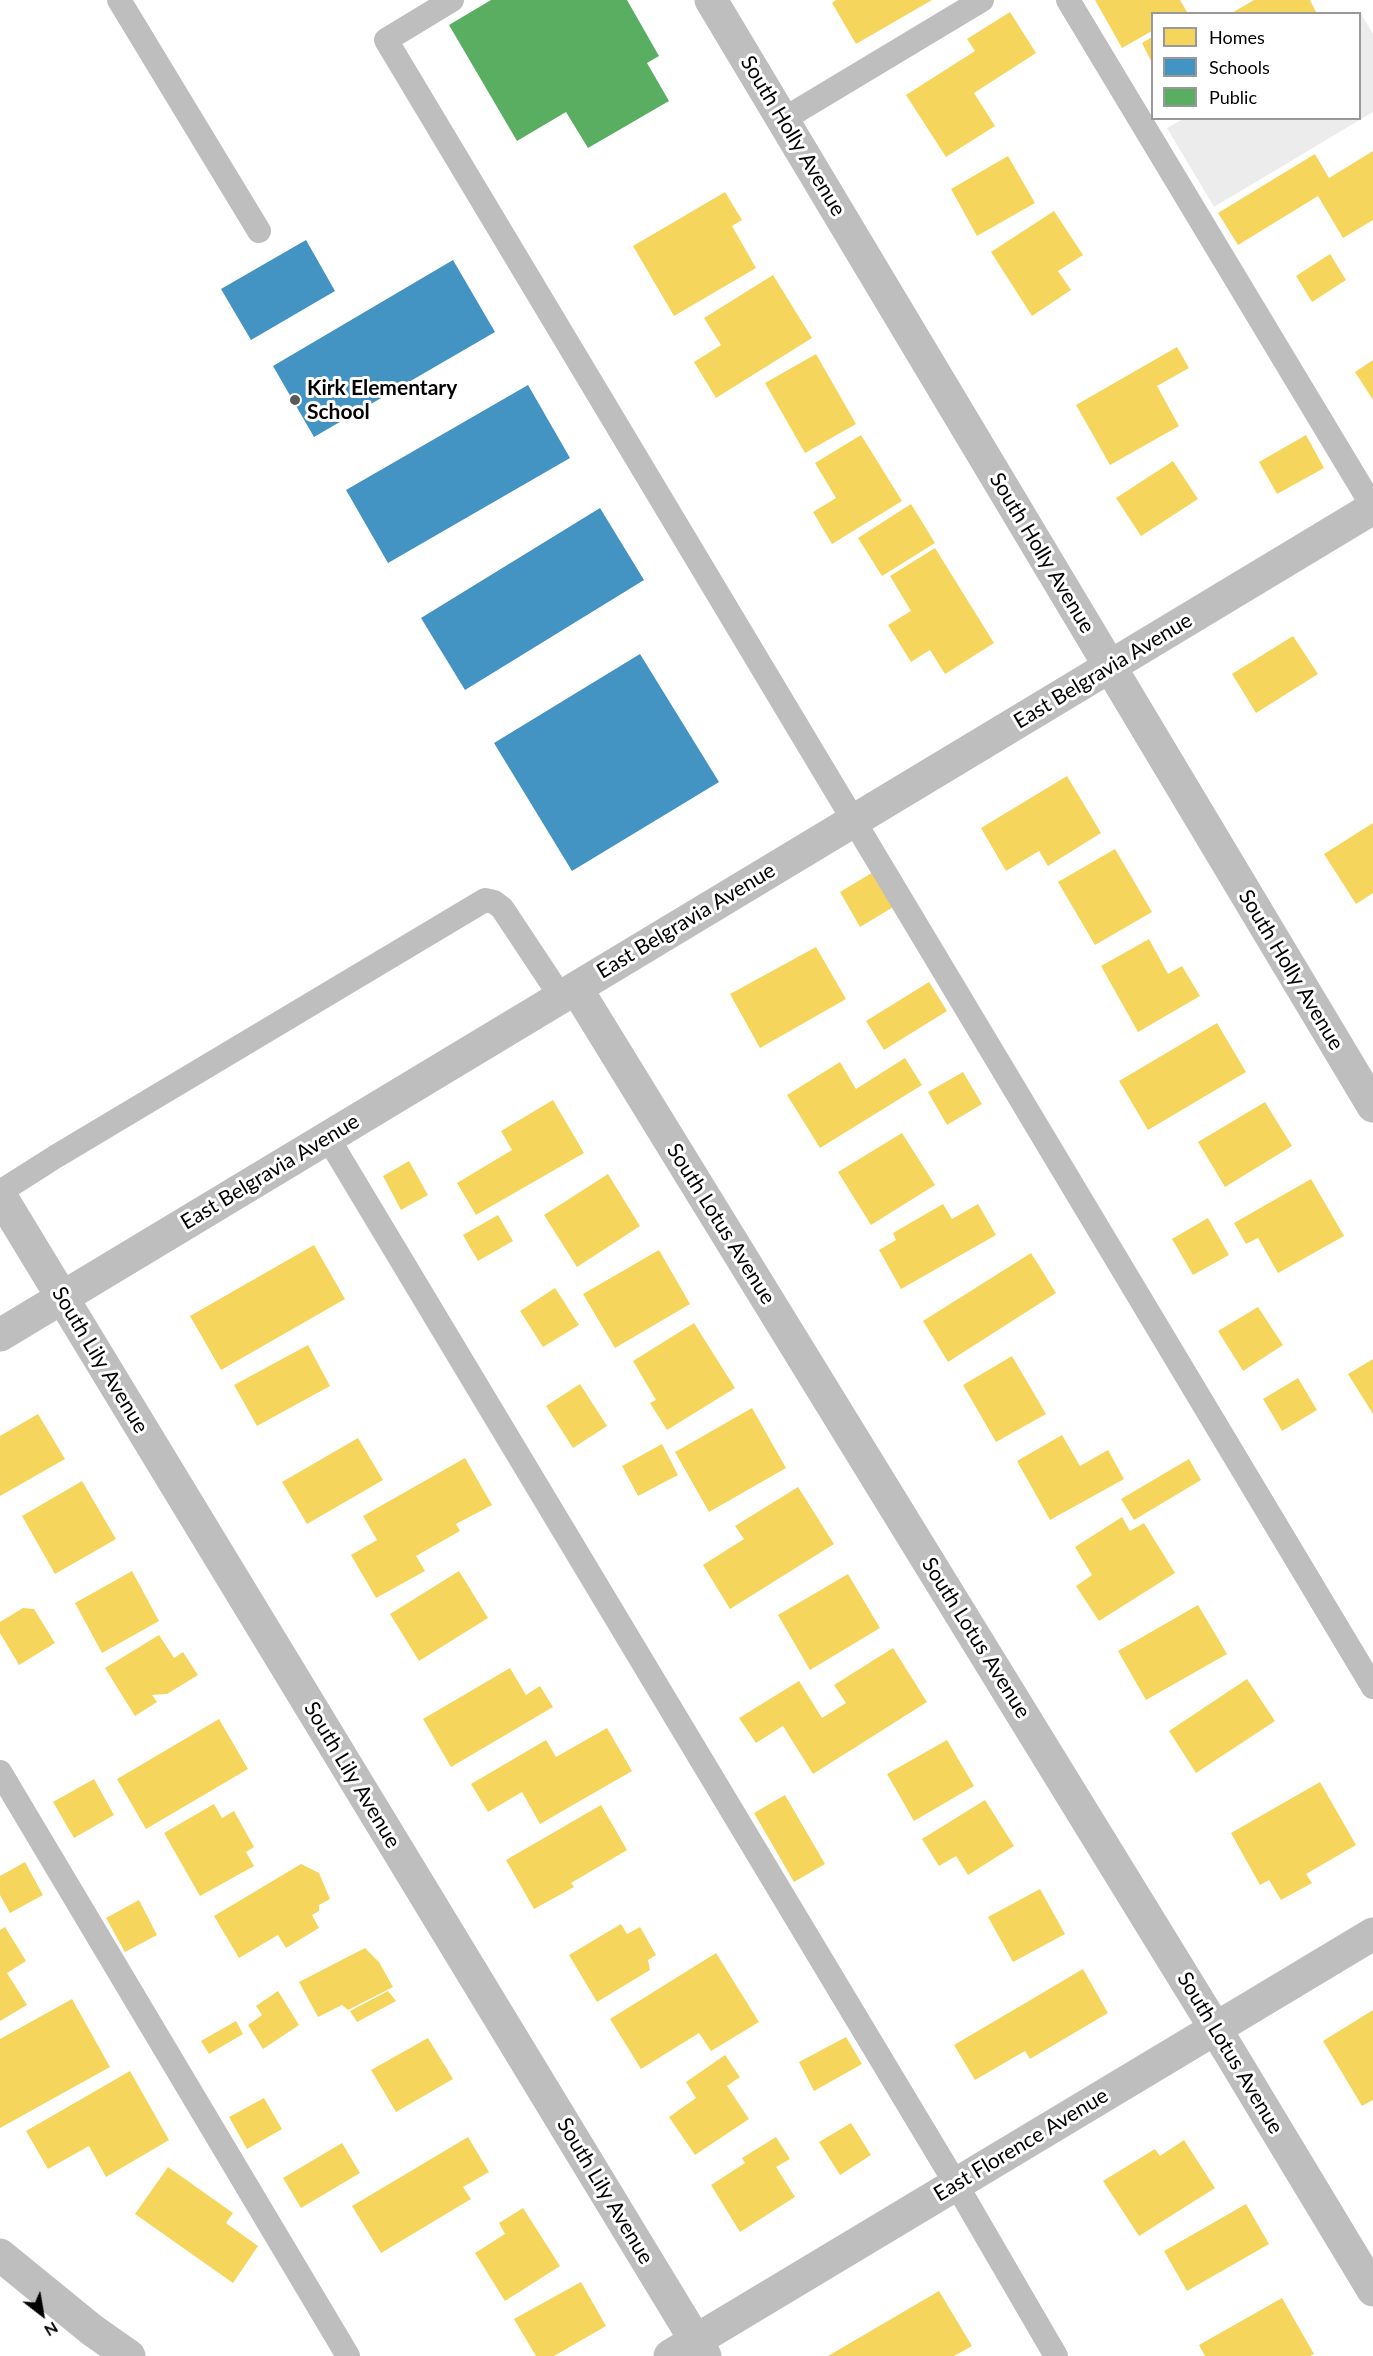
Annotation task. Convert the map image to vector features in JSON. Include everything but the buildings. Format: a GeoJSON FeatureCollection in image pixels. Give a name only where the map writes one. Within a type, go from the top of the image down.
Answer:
{"type":"FeatureCollection","features":[{"type":"Feature","properties":{"kind":"street","name":"South Holly Avenue"},"geometry":{"type":"LineString","coordinates":[[711,0],[1373,1106]]}},
{"type":"Feature","properties":{"kind":"street","name":"East Belgravia Avenue"},"geometry":{"type":"LineString","coordinates":[[0,1335],[1373,507]]}},
{"type":"Feature","properties":{"kind":"street","name":"South Lotus Avenue"},"geometry":{"type":"LineString","coordinates":[[568,993],[1215,2028],[1373,2290]]}},
{"type":"Feature","properties":{"kind":"street","name":"South Lily Avenue"},"geometry":{"type":"LineString","coordinates":[[0,1193],[690,2351]]}},
{"type":"Feature","properties":{"kind":"street","name":"East Florence Avenue"},"geometry":{"type":"LineString","coordinates":[[690,2351],[956,2184],[1373,1934]]}},
{"type":"Feature","properties":{"kind":"street"},"geometry":{"type":"LineString","coordinates":[[0,2255],[92,2330],[129,2356]]}},
{"type":"Feature","properties":{"kind":"lane"},"geometry":{"type":"LineString","coordinates":[[119,0],[259,231]]}},
{"type":"Feature","properties":{"kind":"lane"},"geometry":{"type":"LineString","coordinates":[[452,0],[386,40],[1373,1687]]}},
{"type":"Feature","properties":{"kind":"lane"},"geometry":{"type":"LineString","coordinates":[[784,119],[982,0]]}},
{"type":"Feature","properties":{"kind":"lane"},"geometry":{"type":"LineString","coordinates":[[1068,0],[1373,507]]}},
{"type":"Feature","properties":{"kind":"lane"},"geometry":{"type":"LineString","coordinates":[[0,1193],[55,1156],[484,900],[494,902],[502,909],[568,993]]}},
{"type":"Feature","properties":{"kind":"lane"},"geometry":{"type":"LineString","coordinates":[[328,1138],[956,2184],[1056,2356]]}},
{"type":"Feature","properties":{"kind":"lane"},"geometry":{"type":"LineString","coordinates":[[0,1772],[348,2356]]}},
{"type":"Feature","properties":{"kind":"shaded area"},"geometry":{"type":"Polygon","coordinates":[[[1361,14],[1373,34],[1373,112],[1361,119],[1361,14]]]}},
{"type":"Feature","properties":{"kind":"shaded area"},"geometry":{"type":"Polygon","coordinates":[[[1181,120],[1360,120],[1214,207],[1167,128],[1181,120]]]}},
{"type":"Feature","properties":{"kind":"place","name":"Kirk Elementary School"},"geometry":{"type":"Point","coordinates":[295,400]}}]}
